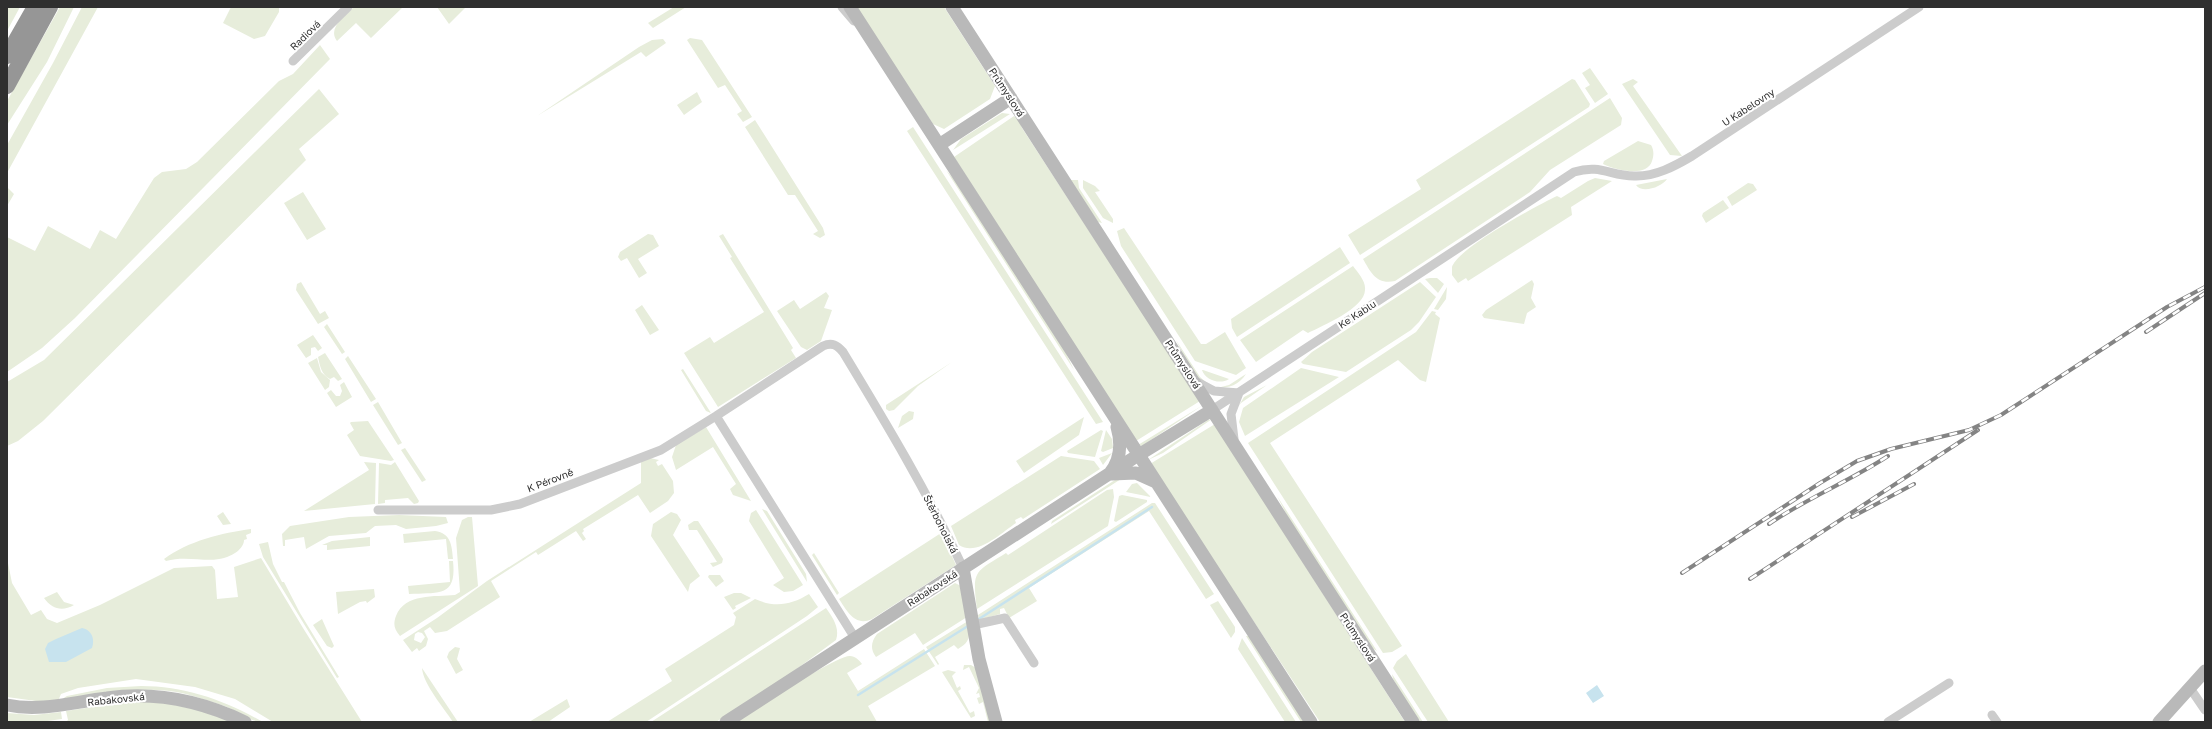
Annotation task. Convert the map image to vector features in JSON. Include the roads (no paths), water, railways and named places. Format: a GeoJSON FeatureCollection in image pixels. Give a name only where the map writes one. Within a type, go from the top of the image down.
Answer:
{"type":"FeatureCollection","features":[{"type":"Feature","properties":{"kind":"highway"},"geometry":{"type":"LineString","coordinates":[[7,56],[34,7]]}},
{"type":"Feature","properties":{"kind":"highway"},"geometry":{"type":"LineString","coordinates":[[7,86],[50,7]]}},
{"type":"Feature","properties":{"kind":"main road"},"geometry":{"type":"LineString","coordinates":[[850,7],[1311,722]]}},
{"type":"Feature","properties":{"kind":"main road","name":"Průmyslová"},"geometry":{"type":"LineString","coordinates":[[952,7],[1413,722]]}},
{"type":"Feature","properties":{"kind":"main road"},"geometry":{"type":"LineString","coordinates":[[939,145],[1011,98]]}},
{"type":"Feature","properties":{"kind":"main road","name":"Ke Kablu"},"geometry":{"type":"LineString","coordinates":[[1139,455],[1212,410]]}},
{"type":"Feature","properties":{"kind":"main road"},"geometry":{"type":"LineString","coordinates":[[1107,475],[1117,460],[1120,450],[1120,441],[1114,417]]}},
{"type":"Feature","properties":{"kind":"main road","name":"Rabakovská"},"geometry":{"type":"LineString","coordinates":[[726,722],[1139,455]]}},
{"type":"Feature","properties":{"kind":"main road"},"geometry":{"type":"LineString","coordinates":[[1107,475],[1136,473],[1145,476],[1157,484]]}},
{"type":"Feature","properties":{"kind":"main road","name":"Štěrboholská"},"geometry":{"type":"LineString","coordinates":[[963,568],[981,665],[996,722]]}},
{"type":"Feature","properties":{"kind":"main road"},"geometry":{"type":"LineString","coordinates":[[2159,722],[2205,671]]}},
{"type":"Feature","properties":{"kind":"main road","name":"Rabakovská"},"geometry":{"type":"LineString","coordinates":[[7,705],[40,708],[138,695],[166,696],[203,704],[246,722]]}},
{"type":"Feature","properties":{"kind":"street","name":"Radiová"},"geometry":{"type":"LineString","coordinates":[[294,61],[348,7]]}},
{"type":"Feature","properties":{"kind":"street"},"geometry":{"type":"LineString","coordinates":[[842,7],[870,38]]}},
{"type":"Feature","properties":{"kind":"street","name":"U Kabelovny"},"geometry":{"type":"LineString","coordinates":[[1574,172],[1588,168],[1600,168],[1635,176],[1670,169],[1919,7]]}},
{"type":"Feature","properties":{"kind":"street","name":"Ke Kablu"},"geometry":{"type":"LineString","coordinates":[[1212,410],[1574,172]]}},
{"type":"Feature","properties":{"kind":"street","name":"K Pérovně"},"geometry":{"type":"LineString","coordinates":[[378,510],[491,510],[507,508],[661,450],[823,346],[832,344],[838,346]]}},
{"type":"Feature","properties":{"kind":"street","name":"Štěrboholská"},"geometry":{"type":"LineString","coordinates":[[838,346],[895,439],[937,513],[963,568]]}},
{"type":"Feature","properties":{"kind":"street"},"geometry":{"type":"LineString","coordinates":[[1193,379],[1206,389],[1214,392],[1239,393],[1231,414],[1231,426],[1236,447]]}},
{"type":"Feature","properties":{"kind":"street"},"geometry":{"type":"LineString","coordinates":[[716,416],[855,638]]}},
{"type":"Feature","properties":{"kind":"street"},"geometry":{"type":"LineString","coordinates":[[973,625],[1005,618],[1034,663]]}},
{"type":"Feature","properties":{"kind":"street"},"geometry":{"type":"LineString","coordinates":[[1888,722],[1949,683]]}},
{"type":"Feature","properties":{"kind":"street"},"geometry":{"type":"LineString","coordinates":[[2190,688],[2205,710]]}},
{"type":"Feature","properties":{"kind":"water"},"geometry":{"type":"Polygon","coordinates":[[[82,628],[92,635],[92,648],[66,662],[49,662],[45,649],[48,643],[82,628]]]}},
{"type":"Feature","properties":{"kind":"water"},"geometry":{"type":"Polygon","coordinates":[[[1597,685],[1604,696],[1593,703],[1586,693],[1597,685]]]}},
{"type":"Feature","properties":{"kind":"waterway"},"geometry":{"type":"LineString","coordinates":[[979,619],[1152,507]]}},
{"type":"Feature","properties":{"kind":"waterway"},"geometry":{"type":"LineString","coordinates":[[858,695],[968,626]]}},
{"type":"Feature","properties":{"kind":"railway"},"geometry":{"type":"LineString","coordinates":[[1682,573],[1820,483],[1857,461],[1891,449],[1969,430],[2001,415],[2167,307],[2205,287]]}},
{"type":"Feature","properties":{"kind":"railway"},"geometry":{"type":"LineString","coordinates":[[2146,332],[2205,293]]}},
{"type":"Feature","properties":{"kind":"railway"},"geometry":{"type":"LineString","coordinates":[[1750,579],[1978,430]]}},
{"type":"Feature","properties":{"kind":"railway"},"geometry":{"type":"LineString","coordinates":[[1769,524],[1798,506],[1859,474],[1888,456]]}},
{"type":"Feature","properties":{"kind":"railway"},"geometry":{"type":"LineString","coordinates":[[1852,517],[1914,484]]}}]}
